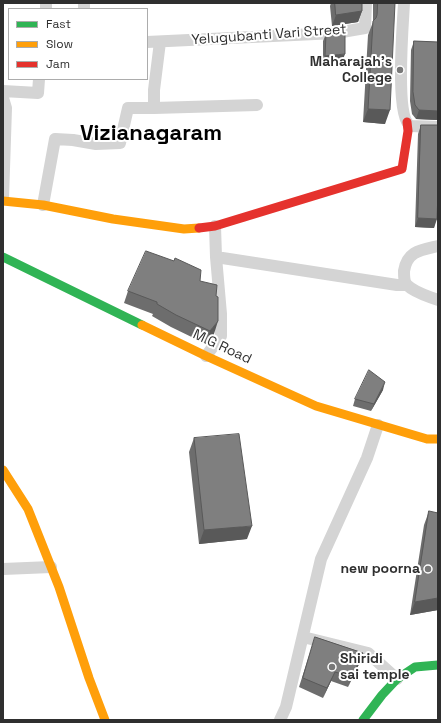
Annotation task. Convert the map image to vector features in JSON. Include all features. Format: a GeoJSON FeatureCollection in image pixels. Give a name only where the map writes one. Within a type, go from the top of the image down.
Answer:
{"type":"FeatureCollection","features":[{"type":"Feature","properties":{"kind":"street","name":"Yelugubanti Vari Street"},"geometry":{"type":"LineString","coordinates":[[148,42],[336,33],[366,28],[366,3]]}},
{"type":"Feature","properties":{"kind":"street"},"geometry":{"type":"LineString","coordinates":[[3,98],[6,108],[5,177],[3,200],[43,205],[113,219],[184,229],[215,226],[402,169],[408,131],[407,122],[403,111],[401,67],[404,3]]}},
{"type":"Feature","properties":{"kind":"street"},"geometry":{"type":"LineString","coordinates":[[154,108],[154,90],[160,42]]}},
{"type":"Feature","properties":{"kind":"street"},"geometry":{"type":"LineString","coordinates":[[3,91],[38,93],[40,80]]}},
{"type":"Feature","properties":{"kind":"street"},"geometry":{"type":"LineString","coordinates":[[43,205],[55,139],[96,144],[120,143],[128,108],[257,105]]}},
{"type":"Feature","properties":{"kind":"street"},"geometry":{"type":"LineString","coordinates":[[407,122],[410,126],[438,127]]}},
{"type":"Feature","properties":{"kind":"street"},"geometry":{"type":"LineString","coordinates":[[206,356],[221,336],[215,226]]}},
{"type":"Feature","properties":{"kind":"street"},"geometry":{"type":"LineString","coordinates":[[407,285],[404,275],[407,260],[412,254],[422,249],[438,246]]}},
{"type":"Feature","properties":{"kind":"street","name":"M G Road"},"geometry":{"type":"LineString","coordinates":[[3,257],[206,356],[316,406],[426,439],[438,438]]}},
{"type":"Feature","properties":{"kind":"street"},"geometry":{"type":"LineString","coordinates":[[216,257],[396,285],[407,285],[438,300]]}},
{"type":"Feature","properties":{"kind":"street"},"geometry":{"type":"LineString","coordinates":[[280,720],[286,707],[321,559],[367,458],[378,425]]}},
{"type":"Feature","properties":{"kind":"street"},"geometry":{"type":"LineString","coordinates":[[3,470],[28,509],[59,587],[89,678],[105,720]]}},
{"type":"Feature","properties":{"kind":"street"},"geometry":{"type":"LineString","coordinates":[[3,569],[51,567]]}},
{"type":"Feature","properties":{"kind":"street"},"geometry":{"type":"LineString","coordinates":[[303,637],[368,653],[397,679]]}},
{"type":"Feature","properties":{"kind":"street"},"geometry":{"type":"LineString","coordinates":[[363,720],[382,694],[397,679],[415,667],[438,665]]}},
{"type":"Feature","properties":{"kind":"building"},"geometry":{"type":"Polygon","coordinates":[[[335,3],[362,3],[362,11],[336,15],[335,3]]]}},
{"type":"Feature","properties":{"kind":"building"},"geometry":{"type":"Polygon","coordinates":[[[378,3],[395,3],[390,110],[368,109],[373,21],[377,15],[378,3]]]}},
{"type":"Feature","properties":{"kind":"building"},"geometry":{"type":"Polygon","coordinates":[[[345,32],[345,54],[325,56],[326,34],[345,32]]]}},
{"type":"Feature","properties":{"kind":"building"},"geometry":{"type":"Polygon","coordinates":[[[414,41],[438,42],[438,111],[419,110],[415,105],[413,92],[414,41]]]}},
{"type":"Feature","properties":{"kind":"building"},"geometry":{"type":"Polygon","coordinates":[[[421,125],[438,125],[437,219],[418,218],[421,125]]]}},
{"type":"Feature","properties":{"kind":"building"},"geometry":{"type":"Polygon","coordinates":[[[146,251],[174,261],[175,258],[201,270],[200,281],[217,285],[216,296],[218,297],[218,321],[210,331],[176,315],[157,304],[157,302],[128,291],[146,251]]]}},
{"type":"Feature","properties":{"kind":"building"},"geometry":{"type":"Polygon","coordinates":[[[369,370],[385,382],[374,404],[355,399],[369,370]]]}},
{"type":"Feature","properties":{"kind":"building"},"geometry":{"type":"Polygon","coordinates":[[[239,434],[252,526],[204,530],[194,438],[239,434]]]}},
{"type":"Feature","properties":{"kind":"building","name":"new poorna"},"geometry":{"type":"Polygon","coordinates":[[[429,511],[438,513],[438,598],[415,602],[429,511]]]}},
{"type":"Feature","properties":{"kind":"building","name":"Shiridi sai temple"},"geometry":{"type":"Polygon","coordinates":[[[315,637],[363,653],[352,677],[335,672],[327,688],[303,678],[315,637]]]}},
{"type":"Feature","properties":{"kind":"traffic: fast"},"geometry":{"type":"LineString","coordinates":[[3,257],[142,325]]}},
{"type":"Feature","properties":{"kind":"traffic: fast"},"geometry":{"type":"LineString","coordinates":[[363,720],[382,695],[397,679],[415,667],[438,665]]}},
{"type":"Feature","properties":{"kind":"traffic: slow"},"geometry":{"type":"LineString","coordinates":[[3,201],[43,205],[113,219],[184,229],[199,228]]}},
{"type":"Feature","properties":{"kind":"traffic: slow"},"geometry":{"type":"LineString","coordinates":[[142,325],[316,406],[427,439],[438,439]]}},
{"type":"Feature","properties":{"kind":"traffic: slow"},"geometry":{"type":"LineString","coordinates":[[3,470],[28,509],[59,587],[89,678],[105,720]]}},
{"type":"Feature","properties":{"kind":"traffic: jam"},"geometry":{"type":"LineString","coordinates":[[199,228],[215,226],[402,169],[408,131],[407,122]]}},
{"type":"Feature","properties":{"kind":"place","name":"Maharajah's College"},"geometry":{"type":"Point","coordinates":[400,70]}},
{"type":"Feature","properties":{"kind":"place","name":"new poorna"},"geometry":{"type":"Point","coordinates":[428,569]}},
{"type":"Feature","properties":{"kind":"place","name":"Shiridi sai temple"},"geometry":{"type":"Point","coordinates":[332,667]}},
{"type":"Feature","properties":{"kind":"district","name":"Vizianagaram"},"geometry":{"type":"Point","coordinates":[151,134]}}]}
